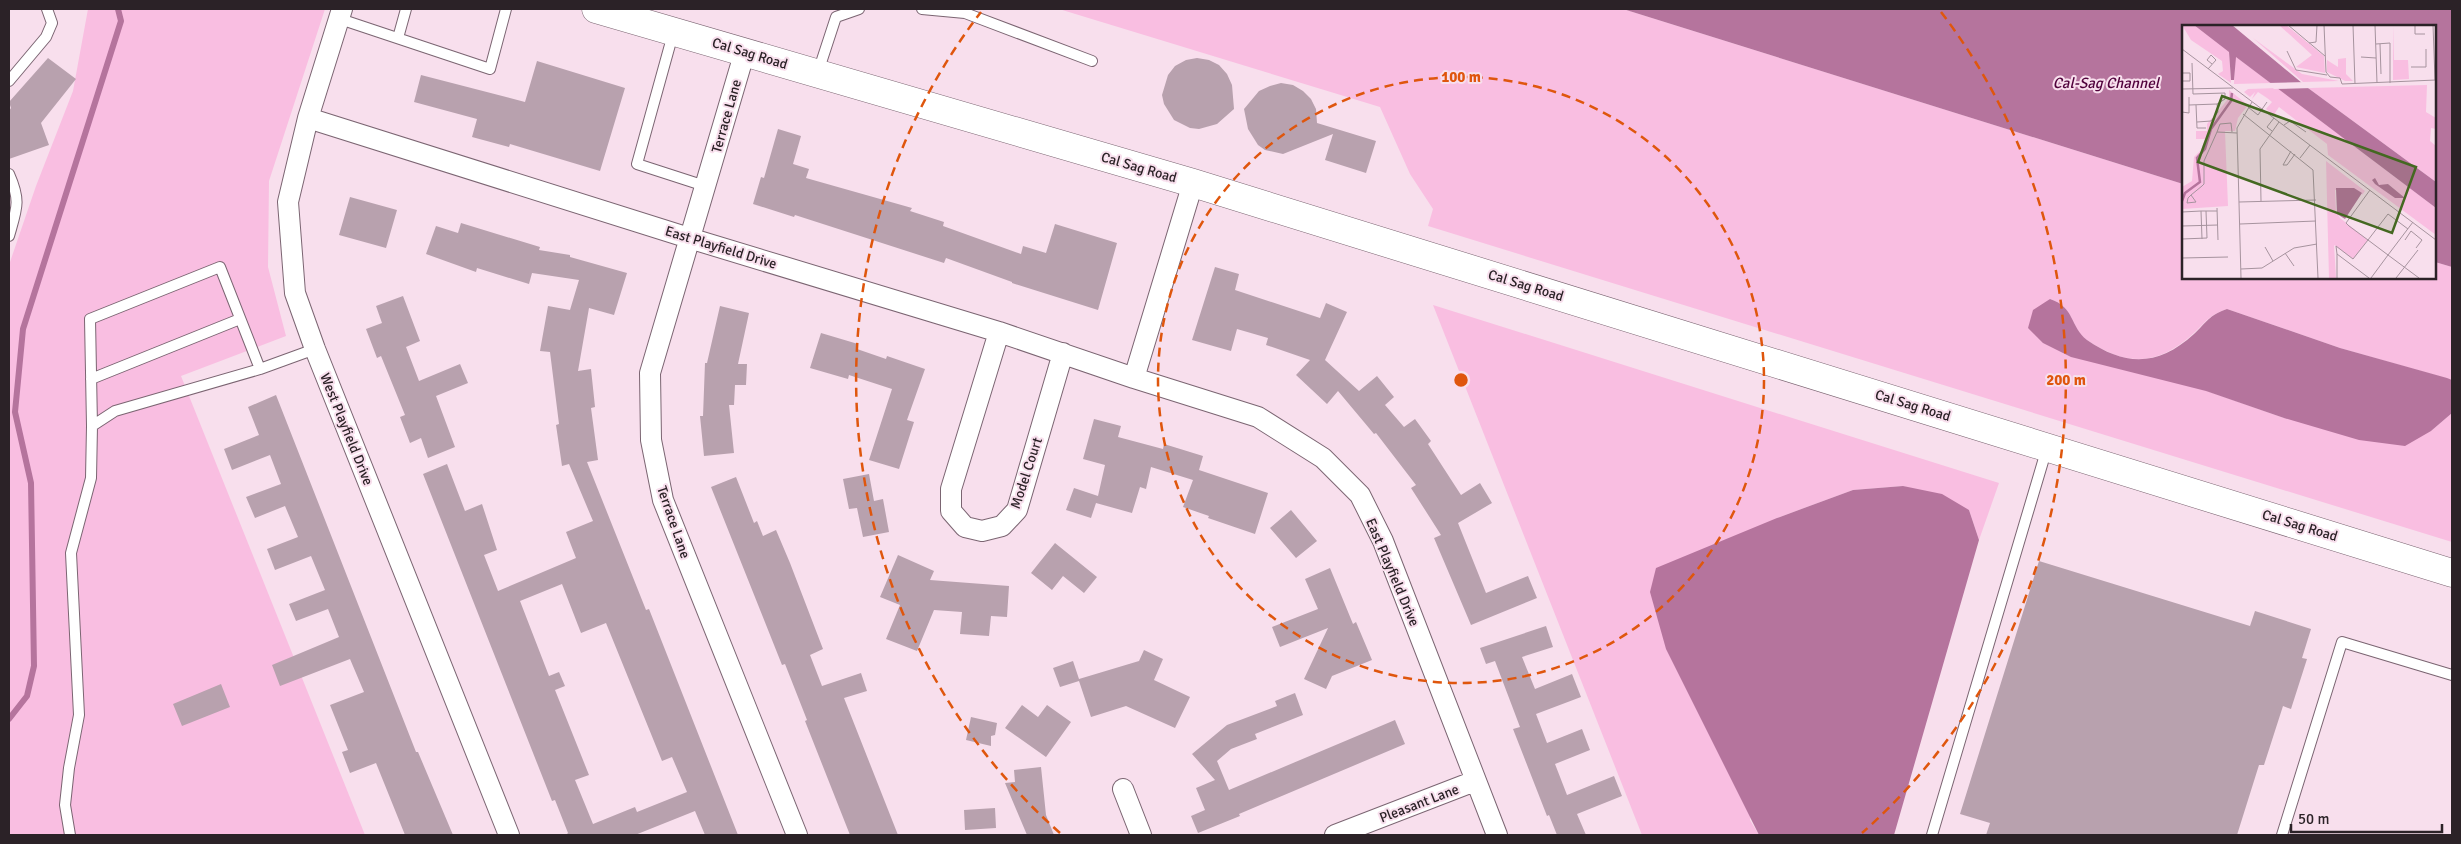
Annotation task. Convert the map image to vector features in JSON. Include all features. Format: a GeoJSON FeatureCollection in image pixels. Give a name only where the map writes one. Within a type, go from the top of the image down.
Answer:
{"type":"FeatureCollection","features":[{"type":"Feature","properties":{"kind":"main road","name":"Cal Sag Road"},"geometry":{"type":"LineString","coordinates":[[596,9],[674,30],[1193,183],[2452,573]]}},
{"type":"Feature","properties":{"kind":"street","name":"West Playfield Drive"},"geometry":{"type":"LineString","coordinates":[[341,14],[308,118],[288,202],[295,293],[315,349],[509,835]]}},
{"type":"Feature","properties":{"kind":"street","name":"Terrace Lane"},"geometry":{"type":"LineString","coordinates":[[745,51],[650,373],[651,440],[663,500],[797,835]]}},
{"type":"Feature","properties":{"kind":"street","name":"East Playfield Drive"},"geometry":{"type":"LineString","coordinates":[[308,118],[689,238],[999,332],[1134,378],[1258,417],[1324,458],[1360,495],[1384,541],[1497,835]]}},
{"type":"Feature","properties":{"kind":"street"},"geometry":{"type":"LineString","coordinates":[[1134,378],[1193,183]]}},
{"type":"Feature","properties":{"kind":"street","name":"Model Court"},"geometry":{"type":"LineString","coordinates":[[999,332],[951,488],[951,511],[965,527],[982,531],[1002,526],[1017,510],[1063,353]]}},
{"type":"Feature","properties":{"kind":"street","name":"Pleasant Lane"},"geometry":{"type":"LineString","coordinates":[[1335,835],[1475,781]]}},
{"type":"Feature","properties":{"kind":"street"},"geometry":{"type":"LineString","coordinates":[[1123,789],[1141,835]]}},
{"type":"Feature","properties":{"kind":"lane"},"geometry":{"type":"LineString","coordinates":[[9,81],[46,37],[52,23],[47,9]]}},
{"type":"Feature","properties":{"kind":"lane"},"geometry":{"type":"LineString","coordinates":[[398,38],[406,9]]}},
{"type":"Feature","properties":{"kind":"lane"},"geometry":{"type":"LineString","coordinates":[[341,14],[398,38],[490,69],[506,9]]}},
{"type":"Feature","properties":{"kind":"lane"},"geometry":{"type":"LineString","coordinates":[[818,73],[836,17],[859,9]]}},
{"type":"Feature","properties":{"kind":"lane"},"geometry":{"type":"LineString","coordinates":[[922,9],[965,13],[1092,61]]}},
{"type":"Feature","properties":{"kind":"lane"},"geometry":{"type":"LineString","coordinates":[[674,30],[637,164],[705,186]]}},
{"type":"Feature","properties":{"kind":"lane"},"geometry":{"type":"LineString","coordinates":[[9,174],[17,193],[16,213],[9,236]]}},
{"type":"Feature","properties":{"kind":"lane"},"geometry":{"type":"LineString","coordinates":[[70,835],[65,805],[69,768],[79,715],[71,553],[91,478],[90,319],[220,267],[260,369]]}},
{"type":"Feature","properties":{"kind":"lane"},"geometry":{"type":"LineString","coordinates":[[91,379],[240,319]]}},
{"type":"Feature","properties":{"kind":"lane"},"geometry":{"type":"LineString","coordinates":[[92,426],[115,411],[260,369],[315,349]]}},
{"type":"Feature","properties":{"kind":"lane"},"geometry":{"type":"LineString","coordinates":[[1932,835],[2047,447]]}},
{"type":"Feature","properties":{"kind":"lane"},"geometry":{"type":"LineString","coordinates":[[2282,835],[2342,642],[2452,675]]}},
{"type":"Feature","properties":{"kind":"shaded area"},"geometry":{"type":"Polygon","coordinates":[[[88,9],[325,9],[269,181],[268,267],[286,336],[181,376],[365,835],[9,835],[9,265],[36,186],[73,91],[88,9]]]}},
{"type":"Feature","properties":{"kind":"shaded area"},"geometry":{"type":"Polygon","coordinates":[[[1059,9],[1623,9],[2182,184],[2182,279],[2436,279],[2436,262],[2452,267],[2452,380],[2340,348],[2227,309],[2212,316],[2181,344],[2168,352],[2142,359],[2116,355],[2087,340],[2078,330],[2064,307],[2050,299],[2028,328],[2284,418],[2431,431],[2452,413],[2452,542],[1428,226],[1433,209],[1410,174],[1380,107],[1059,9]]]}},
{"type":"Feature","properties":{"kind":"shaded area"},"geometry":{"type":"Polygon","coordinates":[[[1433,305],[1999,483],[1979,540],[1969,510],[1903,486],[1853,490],[1777,518],[1750,820],[1759,835],[1642,835],[1433,305]]]}},
{"type":"Feature","properties":{"kind":"water","name":"Cal-Sag Channel"},"geometry":{"type":"Polygon","coordinates":[[[1623,9],[2452,9],[2452,267],[2436,262],[2436,25],[2182,25],[2182,184],[1623,9]]]}},
{"type":"Feature","properties":{"kind":"water"},"geometry":{"type":"Polygon","coordinates":[[[2050,299],[2064,307],[2087,340],[2115,355],[2142,359],[2155,357],[2181,345],[2212,317],[2227,309],[2340,348],[2452,380],[2452,413],[2431,431],[2405,446],[2359,440],[2284,418],[2206,391],[2071,357],[2043,343],[2028,328],[2033,310],[2050,299]]]}},
{"type":"Feature","properties":{"kind":"water"},"geometry":{"type":"Polygon","coordinates":[[[1903,486],[1942,494],[1969,510],[1979,540],[1894,835],[1759,835],[1666,649],[1650,592],[1656,568],[1777,518],[1853,490],[1903,486]]]}},
{"type":"Feature","properties":{"kind":"building"},"geometry":{"type":"Polygon","coordinates":[[[48,58],[76,79],[41,123],[49,145],[9,159],[9,111],[11,108],[9,102],[48,58]]]}},
{"type":"Feature","properties":{"kind":"building"},"geometry":{"type":"Polygon","coordinates":[[[1197,58],[1209,60],[1219,65],[1227,74],[1232,85],[1234,109],[1217,124],[1199,129],[1190,128],[1174,120],[1164,104],[1162,95],[1168,75],[1175,66],[1186,60],[1197,58]]]}},
{"type":"Feature","properties":{"kind":"building"},"geometry":{"type":"Polygon","coordinates":[[[537,61],[625,88],[600,171],[510,144],[509,147],[472,137],[477,119],[414,102],[421,75],[525,102],[537,61]]]}},
{"type":"Feature","properties":{"kind":"building"},"geometry":{"type":"Polygon","coordinates":[[[1281,83],[1293,85],[1311,99],[1316,109],[1317,123],[1376,141],[1366,173],[1325,160],[1333,134],[1283,154],[1265,150],[1258,145],[1248,129],[1244,109],[1259,91],[1281,83]]]}},
{"type":"Feature","properties":{"kind":"building"},"geometry":{"type":"Polygon","coordinates":[[[778,129],[801,136],[793,164],[809,169],[806,178],[912,208],[910,211],[944,222],[943,226],[1021,254],[1023,246],[1046,253],[1055,224],[1117,243],[1098,310],[1012,283],[946,258],[944,263],[795,215],[794,217],[753,204],[761,177],[764,178],[778,129]]]}},
{"type":"Feature","properties":{"kind":"building"},"geometry":{"type":"Polygon","coordinates":[[[350,197],[397,210],[386,248],[339,235],[350,197]]]}},
{"type":"Feature","properties":{"kind":"building"},"geometry":{"type":"Polygon","coordinates":[[[461,223],[540,247],[539,250],[570,255],[570,257],[627,273],[614,315],[589,308],[578,371],[591,369],[595,407],[591,408],[598,460],[587,462],[646,610],[649,609],[738,835],[705,835],[695,811],[635,835],[566,835],[568,833],[555,800],[552,801],[423,474],[447,464],[465,511],[482,504],[497,550],[484,555],[498,591],[576,558],[566,532],[593,521],[569,464],[562,466],[556,425],[559,424],[550,352],[540,351],[548,306],[570,310],[579,280],[532,273],[529,284],[477,268],[476,272],[426,254],[436,226],[458,233],[461,223]],[[562,584],[520,601],[549,676],[559,672],[565,686],[555,690],[589,775],[575,780],[593,824],[635,807],[637,812],[687,792],[672,757],[662,761],[606,623],[581,633],[562,584]]]}},
{"type":"Feature","properties":{"kind":"building"},"geometry":{"type":"Polygon","coordinates":[[[1215,267],[1239,274],[1235,290],[1320,318],[1326,303],[1347,312],[1325,360],[1359,391],[1377,376],[1394,397],[1385,405],[1404,427],[1415,419],[1431,441],[1428,444],[1461,495],[1480,483],[1492,503],[1458,523],[1486,593],[1528,576],[1537,598],[1471,625],[1434,538],[1441,535],[1411,488],[1416,485],[1376,433],[1374,434],[1338,391],[1327,404],[1296,375],[1310,360],[1266,345],[1268,338],[1237,329],[1231,351],[1192,340],[1215,267]]]}},
{"type":"Feature","properties":{"kind":"building"},"geometry":{"type":"Polygon","coordinates":[[[403,296],[420,341],[406,347],[419,381],[460,364],[468,383],[436,396],[455,447],[428,458],[421,438],[410,443],[400,417],[405,415],[381,356],[377,358],[366,329],[382,323],[376,306],[403,296]]]}},
{"type":"Feature","properties":{"kind":"building"},"geometry":{"type":"Polygon","coordinates":[[[720,306],[749,313],[738,364],[747,364],[746,385],[735,385],[734,405],[729,405],[734,453],[704,456],[700,416],[703,416],[705,363],[707,363],[720,306]]]}},
{"type":"Feature","properties":{"kind":"building"},"geometry":{"type":"Polygon","coordinates":[[[821,333],[858,344],[857,349],[886,359],[887,356],[925,369],[907,420],[914,422],[899,469],[869,460],[892,389],[849,375],[848,379],[810,368],[821,333]]]}},
{"type":"Feature","properties":{"kind":"building"},"geometry":{"type":"Polygon","coordinates":[[[276,395],[416,752],[418,752],[453,835],[405,835],[376,763],[350,773],[342,752],[348,750],[330,705],[364,692],[350,659],[280,686],[272,665],[339,637],[328,609],[296,621],[289,604],[325,590],[311,556],[275,570],[267,549],[298,537],[285,506],[255,518],[246,497],[281,484],[270,455],[232,470],[224,449],[259,435],[248,407],[276,395]]]}},
{"type":"Feature","properties":{"kind":"building"},"geometry":{"type":"Polygon","coordinates":[[[1094,419],[1121,426],[1118,437],[1163,449],[1164,444],[1203,456],[1199,470],[1268,493],[1255,534],[1208,518],[1209,516],[1183,507],[1193,480],[1151,467],[1146,489],[1140,487],[1132,513],[1096,503],[1091,518],[1066,510],[1074,488],[1098,496],[1105,465],[1083,459],[1094,419]]]}},
{"type":"Feature","properties":{"kind":"building"},"geometry":{"type":"Polygon","coordinates":[[[869,474],[874,501],[883,499],[889,532],[863,537],[857,508],[849,509],[843,479],[869,474]]]}},
{"type":"Feature","properties":{"kind":"building"},"geometry":{"type":"Polygon","coordinates":[[[736,477],[754,523],[757,521],[763,536],[776,530],[790,563],[823,649],[810,655],[822,686],[861,673],[867,691],[844,698],[898,835],[850,835],[805,721],[807,720],[785,664],[782,665],[711,487],[736,477]]]}},
{"type":"Feature","properties":{"kind":"building"},"geometry":{"type":"Polygon","coordinates":[[[1291,510],[1317,541],[1296,558],[1270,528],[1291,510]]]}},
{"type":"Feature","properties":{"kind":"building"},"geometry":{"type":"Polygon","coordinates":[[[1055,543],[1097,577],[1084,593],[1063,576],[1052,590],[1031,573],[1055,543]]]}},
{"type":"Feature","properties":{"kind":"building"},"geometry":{"type":"Polygon","coordinates":[[[898,555],[934,571],[930,580],[1009,586],[1007,617],[991,616],[989,636],[960,634],[962,612],[934,610],[917,651],[886,639],[900,605],[880,597],[898,555]]]}},
{"type":"Feature","properties":{"kind":"building"},"geometry":{"type":"Polygon","coordinates":[[[2039,561],[2250,626],[2255,611],[2311,629],[2302,658],[2307,659],[2291,709],[2283,706],[2264,765],[2259,765],[2237,835],[1986,835],[1990,823],[1960,814],[2039,561]]]}},
{"type":"Feature","properties":{"kind":"building"},"geometry":{"type":"Polygon","coordinates":[[[1330,568],[1353,624],[1356,622],[1372,660],[1332,676],[1326,689],[1304,679],[1328,628],[1280,647],[1272,627],[1318,609],[1305,579],[1330,568]]]}},
{"type":"Feature","properties":{"kind":"building"},"geometry":{"type":"Polygon","coordinates":[[[1546,626],[1553,647],[1522,657],[1535,689],[1572,674],[1581,697],[1536,714],[1547,743],[1582,729],[1590,750],[1555,764],[1567,795],[1614,776],[1622,796],[1577,814],[1586,835],[1557,835],[1549,815],[1547,816],[1513,729],[1520,727],[1495,661],[1486,664],[1480,648],[1546,626]]]}},
{"type":"Feature","properties":{"kind":"building"},"geometry":{"type":"Polygon","coordinates":[[[1144,650],[1163,659],[1154,680],[1190,697],[1175,728],[1126,706],[1091,717],[1079,681],[1060,687],[1053,668],[1073,661],[1079,679],[1139,661],[1144,650]]]}},
{"type":"Feature","properties":{"kind":"building"},"geometry":{"type":"Polygon","coordinates":[[[221,684],[230,707],[182,726],[173,704],[221,684]]]}},
{"type":"Feature","properties":{"kind":"building"},"geometry":{"type":"Polygon","coordinates":[[[1295,693],[1303,715],[1255,734],[1257,739],[1231,749],[1217,761],[1229,790],[1395,720],[1405,744],[1198,833],[1191,816],[1205,810],[1196,788],[1215,780],[1192,754],[1227,725],[1277,706],[1275,701],[1295,693]]]}},
{"type":"Feature","properties":{"kind":"building"},"geometry":{"type":"Polygon","coordinates":[[[1022,705],[1038,717],[1047,705],[1071,722],[1046,757],[1005,728],[1022,705]]]}},
{"type":"Feature","properties":{"kind":"building"},"geometry":{"type":"Polygon","coordinates":[[[971,717],[997,723],[995,735],[991,736],[991,746],[966,740],[971,717]]]}},
{"type":"Feature","properties":{"kind":"building"},"geometry":{"type":"Polygon","coordinates":[[[1041,767],[1046,815],[1054,835],[1027,835],[1005,783],[1015,782],[1014,770],[1041,767]]]}},
{"type":"Feature","properties":{"kind":"building"},"geometry":{"type":"Polygon","coordinates":[[[995,808],[996,828],[965,830],[964,810],[995,808]]]}},
{"type":"Feature","properties":{"kind":"waterway"},"geometry":{"type":"LineString","coordinates":[[9,719],[27,696],[34,666],[31,483],[15,412],[23,329],[121,21],[118,9]]}}]}
